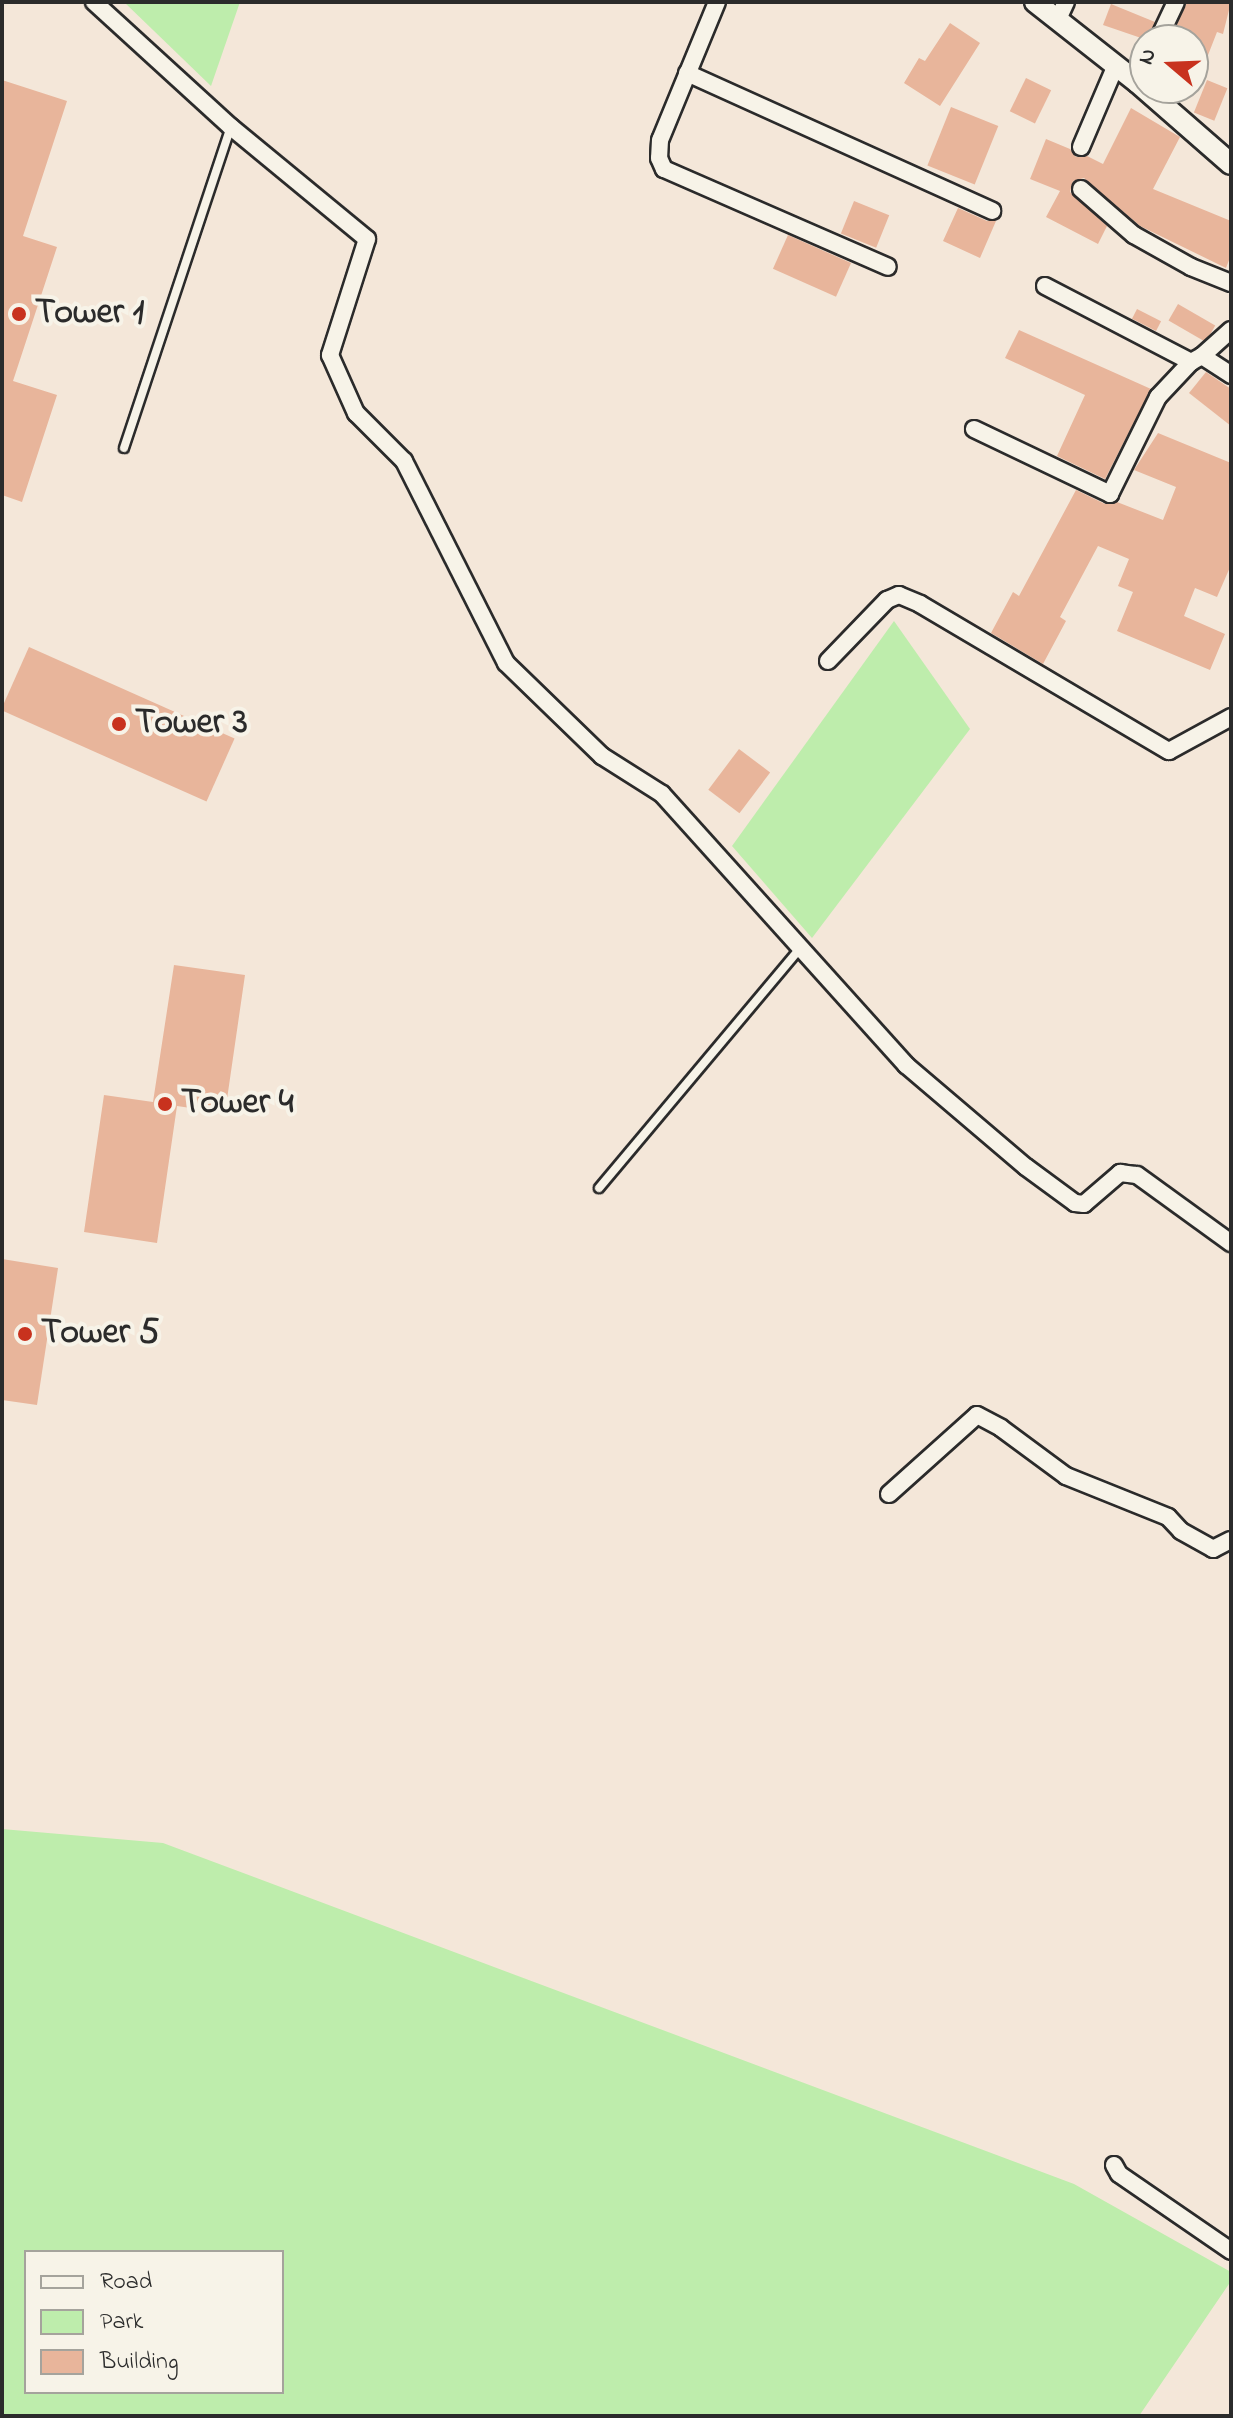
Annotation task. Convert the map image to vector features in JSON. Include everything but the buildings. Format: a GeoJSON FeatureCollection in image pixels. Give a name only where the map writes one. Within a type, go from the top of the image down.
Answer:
{"type":"FeatureCollection","features":[{"type":"Feature","properties":{"kind":"street"},"geometry":{"type":"LineString","coordinates":[[94,2],[231,127],[367,239],[330,355],[356,413],[404,461],[506,663],[602,756],[662,794],[906,1065],[1026,1167],[1075,1203],[1084,1204],[1120,1173],[1128,1172],[1231,1243]]}},
{"type":"Feature","properties":{"kind":"street"},"geometry":{"type":"LineString","coordinates":[[717,2],[660,140],[659,158],[664,169],[888,267]]}},
{"type":"Feature","properties":{"kind":"street"},"geometry":{"type":"LineString","coordinates":[[1035,2],[1062,11],[1116,65],[1129,71]]}},
{"type":"Feature","properties":{"kind":"street"},"geometry":{"type":"LineString","coordinates":[[1166,24],[1176,2]]}},
{"type":"Feature","properties":{"kind":"street"},"geometry":{"type":"LineString","coordinates":[[1081,147],[1116,65]]}},
{"type":"Feature","properties":{"kind":"street"},"geometry":{"type":"LineString","coordinates":[[687,73],[992,211]]}},
{"type":"Feature","properties":{"kind":"street"},"geometry":{"type":"LineString","coordinates":[[1170,104],[1231,164]]}},
{"type":"Feature","properties":{"kind":"street"},"geometry":{"type":"LineString","coordinates":[[1081,189],[1134,235],[1191,267],[1231,283]]}},
{"type":"Feature","properties":{"kind":"street"},"geometry":{"type":"LineString","coordinates":[[1045,286],[1231,375]]}},
{"type":"Feature","properties":{"kind":"street"},"geometry":{"type":"LineString","coordinates":[[974,429],[1110,494],[1158,397],[1231,330]]}},
{"type":"Feature","properties":{"kind":"street"},"geometry":{"type":"LineString","coordinates":[[828,661],[887,600],[899,595],[920,604],[1169,751],[1231,717]]}},
{"type":"Feature","properties":{"kind":"street"},"geometry":{"type":"LineString","coordinates":[[889,1494],[977,1415],[1001,1428],[1066,1476],[1168,1517],[1181,1531],[1213,1549],[1231,1540]]}},
{"type":"Feature","properties":{"kind":"street"},"geometry":{"type":"LineString","coordinates":[[1114,2165],[1119,2174],[1231,2251]]}},
{"type":"Feature","properties":{"kind":"lane"},"geometry":{"type":"LineString","coordinates":[[124,448],[231,127]]}},
{"type":"Feature","properties":{"kind":"lane"},"geometry":{"type":"LineString","coordinates":[[599,1188],[801,947]]}},
{"type":"Feature","properties":{"kind":"green space"},"geometry":{"type":"Polygon","coordinates":[[[124,2],[240,2],[211,86],[124,2]]]}},
{"type":"Feature","properties":{"kind":"green space"},"geometry":{"type":"Polygon","coordinates":[[[894,621],[970,729],[812,938],[732,846],[894,621]]]}},
{"type":"Feature","properties":{"kind":"green space"},"geometry":{"type":"Polygon","coordinates":[[[2,1829],[163,1843],[1074,2184],[1231,2272],[1231,2281],[1139,2416],[2,2416],[2,1829]]]}},
{"type":"Feature","properties":{"kind":"place","name":"Tower 1"},"geometry":{"type":"Point","coordinates":[19,314]}},
{"type":"Feature","properties":{"kind":"place","name":"Tower 3"},"geometry":{"type":"Point","coordinates":[119,724]}},
{"type":"Feature","properties":{"kind":"place","name":"Tower 4"},"geometry":{"type":"Point","coordinates":[165,1104]}},
{"type":"Feature","properties":{"kind":"place","name":"Tower 5"},"geometry":{"type":"Point","coordinates":[25,1334]}}]}
